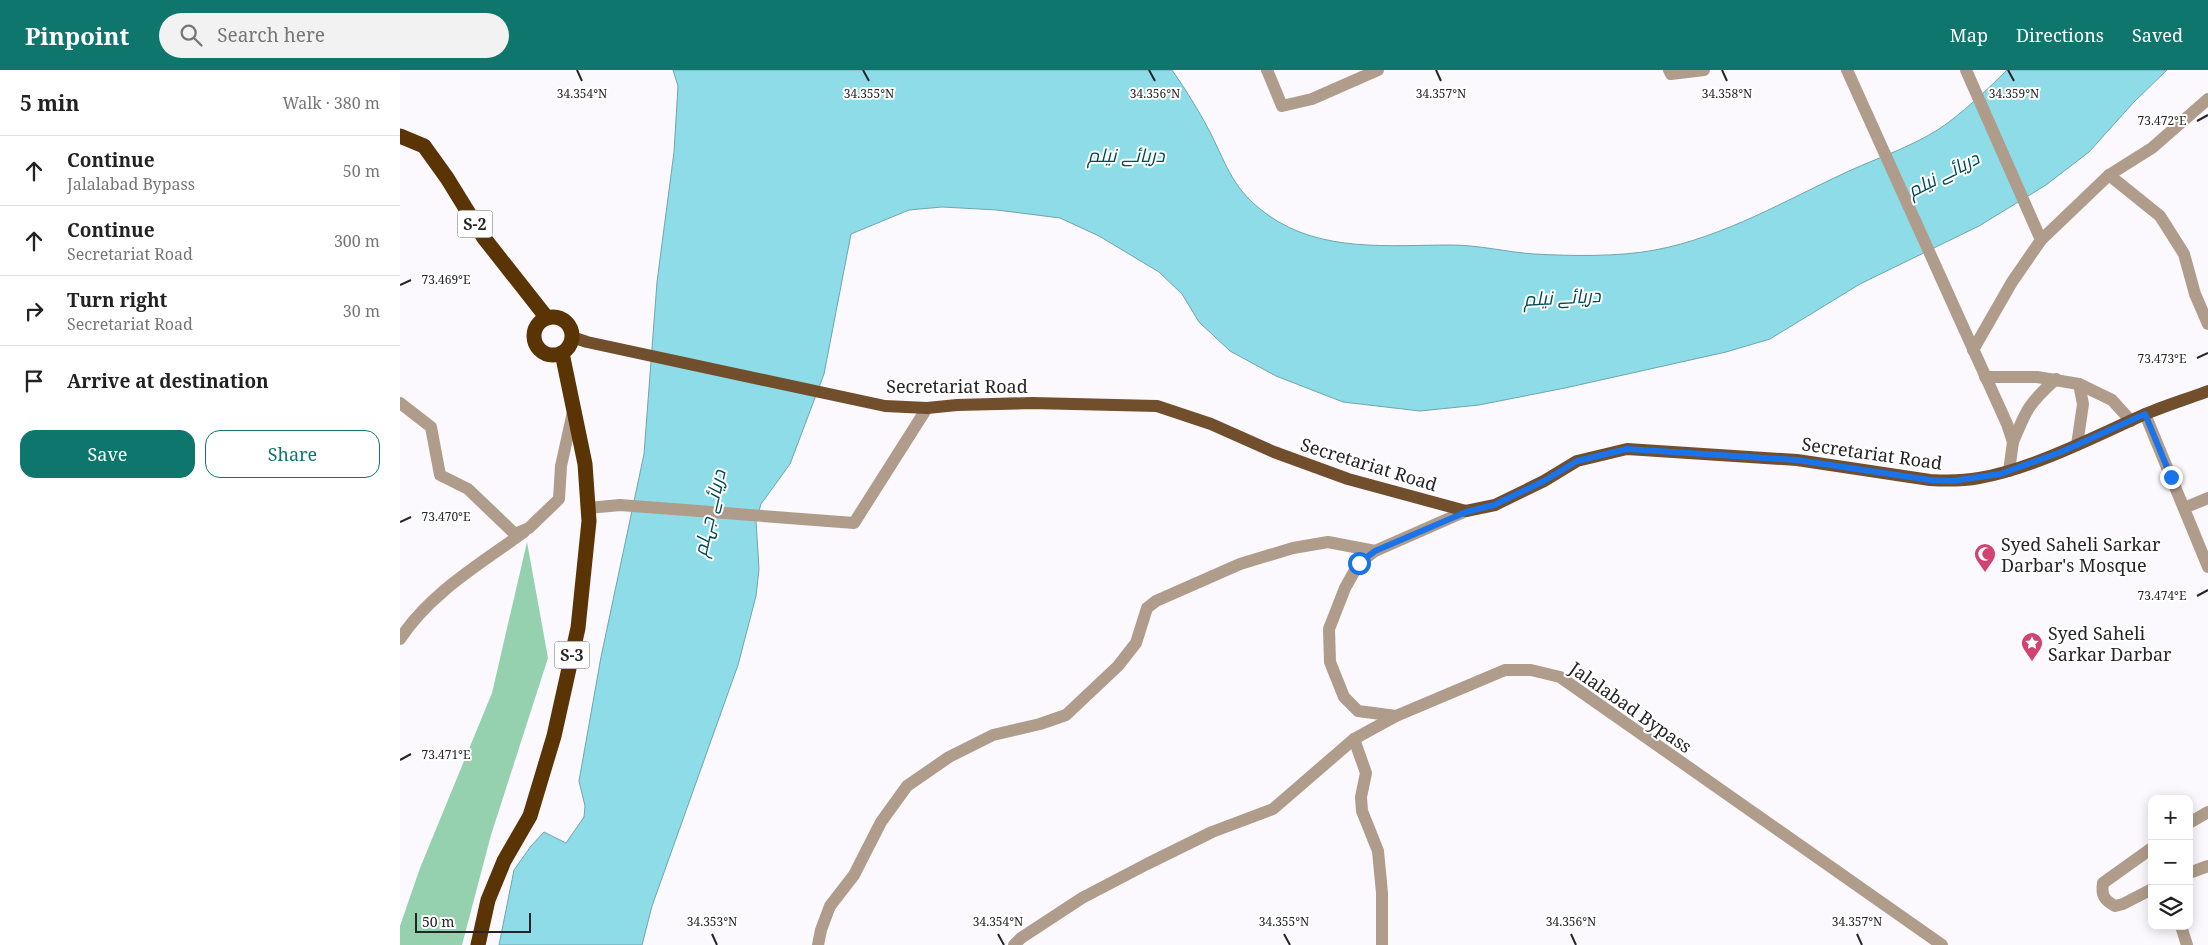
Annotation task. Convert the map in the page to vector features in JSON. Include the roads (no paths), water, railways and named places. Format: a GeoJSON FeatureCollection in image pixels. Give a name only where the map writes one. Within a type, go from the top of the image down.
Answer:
{"type":"FeatureCollection","features":[{"type":"Feature","properties":{"kind":"highway","name":"S-2"},"geometry":{"type":"LineString","coordinates":[[400,136],[424,146],[447,178],[484,238],[547,318]]}},
{"type":"Feature","properties":{"kind":"highway"},"geometry":{"type":"LineString","coordinates":[[560,318],[565,321],[572,331],[572,338],[567,349],[562,353],[550,355],[539,349],[535,343],[534,331],[542,320],[560,318]]}},
{"type":"Feature","properties":{"kind":"highway","name":"S-3"},"geometry":{"type":"LineString","coordinates":[[478,945],[488,900],[504,861],[530,816],[554,736],[578,628],[589,521],[585,464],[562,353]]}},
{"type":"Feature","properties":{"kind":"main road","name":"Secretariat Road"},"geometry":{"type":"LineString","coordinates":[[572,338],[884,406],[927,408],[957,405],[1032,403],[1157,406],[1211,424],[1274,452],[1348,479],[1466,512],[1494,505],[1544,481],[1577,461],[1627,449],[1797,460],[1944,480],[1980,478],[2008,471],[2077,444],[2145,414],[2208,391]]}},
{"type":"Feature","properties":{"kind":"street"},"geometry":{"type":"LineString","coordinates":[[1268,70],[1282,106],[1312,98],[1378,70]]}},
{"type":"Feature","properties":{"kind":"street"},"geometry":{"type":"LineString","coordinates":[[1669,70],[1671,74],[1704,70]]}},
{"type":"Feature","properties":{"kind":"street"},"geometry":{"type":"LineString","coordinates":[[1966,70],[2040,236]]}},
{"type":"Feature","properties":{"kind":"street"},"geometry":{"type":"LineString","coordinates":[[1847,72],[2007,424],[2013,442]]}},
{"type":"Feature","properties":{"kind":"street"},"geometry":{"type":"LineString","coordinates":[[1972,350],[2040,236],[2109,175],[2152,148],[2208,99]]}},
{"type":"Feature","properties":{"kind":"street"},"geometry":{"type":"LineString","coordinates":[[2109,175],[2160,216],[2184,254],[2195,294],[2208,324]]}},
{"type":"Feature","properties":{"kind":"street"},"geometry":{"type":"LineString","coordinates":[[1985,377],[2037,377],[2079,384],[2112,400],[2131,421]]}},
{"type":"Feature","properties":{"kind":"street"},"geometry":{"type":"LineString","coordinates":[[2008,471],[2013,442],[2025,412],[2034,398],[2056,379]]}},
{"type":"Feature","properties":{"kind":"street"},"geometry":{"type":"LineString","coordinates":[[2077,444],[2083,404],[2079,384]]}},
{"type":"Feature","properties":{"kind":"street"},"geometry":{"type":"LineString","coordinates":[[400,403],[431,427],[440,475],[468,489],[515,534],[529,528]]}},
{"type":"Feature","properties":{"kind":"street"},"geometry":{"type":"LineString","coordinates":[[588,508],[620,504],[854,523],[927,408]]}},
{"type":"Feature","properties":{"kind":"street"},"geometry":{"type":"LineString","coordinates":[[400,639],[410,623],[447,588],[529,528],[559,499],[562,466],[574,412]]}},
{"type":"Feature","properties":{"kind":"street"},"geometry":{"type":"LineString","coordinates":[[2145,414],[2208,567]]}},
{"type":"Feature","properties":{"kind":"street"},"geometry":{"type":"LineString","coordinates":[[2184,508],[2208,498]]}},
{"type":"Feature","properties":{"kind":"street"},"geometry":{"type":"LineString","coordinates":[[1396,716],[1358,711],[1344,697],[1330,662],[1329,629],[1345,588],[1359,563],[1375,551],[1466,512]]}},
{"type":"Feature","properties":{"kind":"street"},"geometry":{"type":"LineString","coordinates":[[818,945],[820,930],[830,906],[854,875],[881,822],[907,786],[949,757],[993,735],[1040,724],[1066,715],[1118,666],[1136,643],[1147,608],[1156,601],[1240,564],[1292,548],[1328,542],[1375,551]]}},
{"type":"Feature","properties":{"kind":"street","name":"Jalalabad Bypass"},"geometry":{"type":"LineString","coordinates":[[1014,945],[1021,938],[1082,898],[1212,832],[1273,809],[1354,739],[1396,716],[1505,670],[1531,670],[1560,677],[1942,945]]}},
{"type":"Feature","properties":{"kind":"street"},"geometry":{"type":"LineString","coordinates":[[1354,739],[1366,773],[1361,797],[1362,811],[1378,851],[1382,893],[1382,945]]}},
{"type":"Feature","properties":{"kind":"street"},"geometry":{"type":"LineString","coordinates":[[2193,821],[2208,812]]}},
{"type":"Feature","properties":{"kind":"street"},"geometry":{"type":"LineString","coordinates":[[2148,851],[2103,883],[2102,891],[2104,898],[2114,906],[2124,904],[2148,891]]}},
{"type":"Feature","properties":{"kind":"street"},"geometry":{"type":"LineString","coordinates":[[2193,872],[2208,866]]}},
{"type":"Feature","properties":{"kind":"street"},"geometry":{"type":"LineString","coordinates":[[2182,930],[2187,945]]}},
{"type":"Feature","properties":{"kind":"water"},"geometry":{"type":"Polygon","coordinates":[[[673,70],[1172,70],[1201,116],[1233,178],[1247,197],[1268,215],[1310,236],[1333,241],[1380,246],[1461,245],[1534,254],[1611,255],[1655,250],[1706,236],[1730,227],[1926,137],[1964,110],[2007,70],[2167,70],[2134,102],[2089,152],[2046,185],[1979,226],[1860,284],[1770,339],[1726,352],[1479,405],[1420,411],[1343,402],[1276,376],[1230,351],[1199,322],[1182,294],[1159,272],[1099,236],[1060,218],[997,210],[942,207],[909,210],[851,234],[824,374],[790,464],[761,504],[756,521],[759,569],[756,596],[738,665],[652,906],[642,945],[499,945],[514,870],[531,846],[544,832],[566,843],[584,817],[585,806],[579,781],[601,657],[644,454],[657,282],[674,152],[678,86],[673,70]]]}},
{"type":"Feature","properties":{"kind":"place","name":"Syed Saheli Sarkar Darbar's Mosque"},"geometry":{"type":"Point","coordinates":[1985,573]}},
{"type":"Feature","properties":{"kind":"place","name":"Syed Saheli Sarkar Darbar"},"geometry":{"type":"Point","coordinates":[2032,662]}},
{"type":"Feature","properties":{"kind":"water label","name":"دریائے نیلم"},"geometry":{"type":"Point","coordinates":[1126,155]}},
{"type":"Feature","properties":{"kind":"water label","name":"دریائے نیلم"},"geometry":{"type":"Point","coordinates":[1943,174]}},
{"type":"Feature","properties":{"kind":"water label","name":"دریائے نیلم"},"geometry":{"type":"Point","coordinates":[1562,297]}},
{"type":"Feature","properties":{"kind":"water label","name":"دریائے جہلم"},"geometry":{"type":"Point","coordinates":[709,513]}}]}
